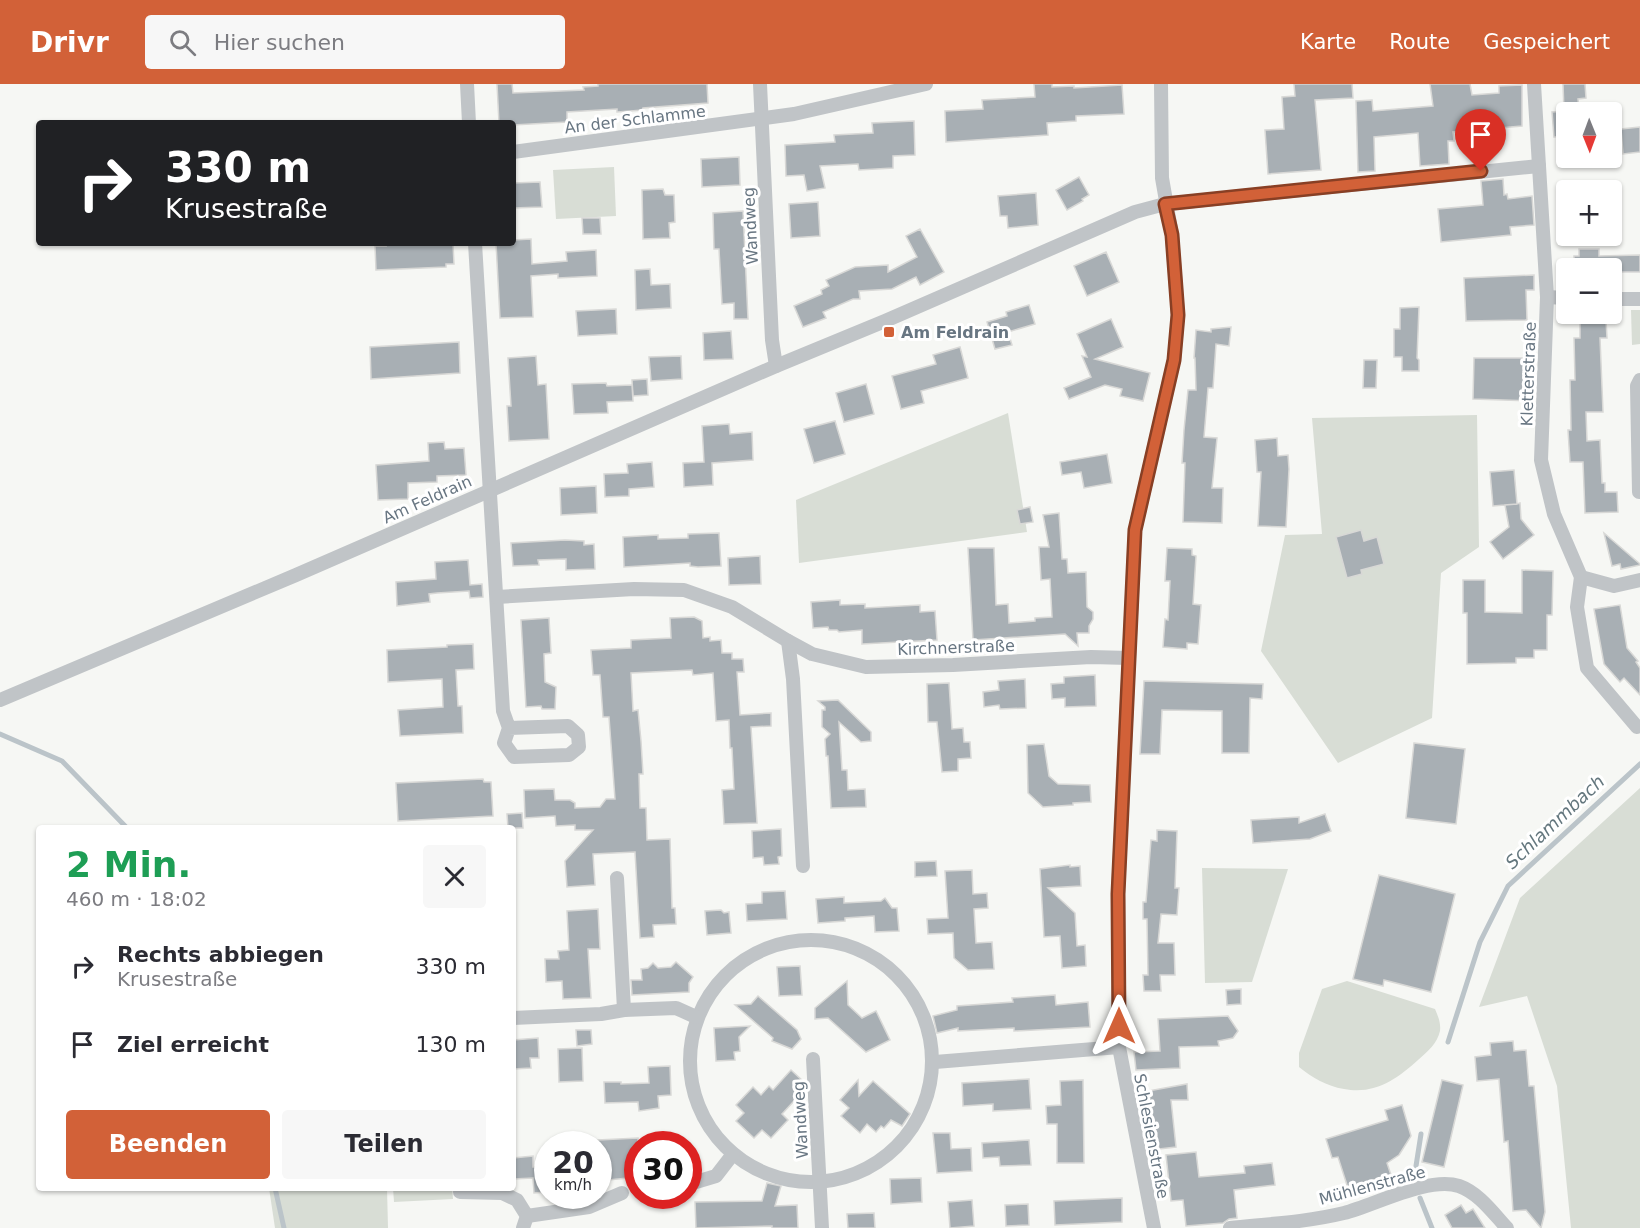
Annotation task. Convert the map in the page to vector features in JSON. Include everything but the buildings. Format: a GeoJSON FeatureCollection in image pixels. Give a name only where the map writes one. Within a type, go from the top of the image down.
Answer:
{"type":"FeatureCollection","features":[{"type":"Feature","properties":{"kind":"street"},"geometry":{"type":"LineString","coordinates":[[467,84],[469,120]]}},
{"type":"Feature","properties":{"kind":"street","name":"Wandweg"},"geometry":{"type":"LineString","coordinates":[[760,84],[772,340],[776,366]]}},
{"type":"Feature","properties":{"kind":"street","name":"An der Schlamme"},"geometry":{"type":"LineString","coordinates":[[516,152],[794,114],[926,84]]}},
{"type":"Feature","properties":{"kind":"street","name":"Schlesienstraße"},"geometry":{"type":"LineString","coordinates":[[1154,1228],[1119,1047],[1118,894],[1135,530],[1174,360],[1178,315],[1172,235],[1162,178],[1161,84]]}},
{"type":"Feature","properties":{"kind":"street","name":"Kletterstraße"},"geometry":{"type":"LineString","coordinates":[[1534,84],[1547,297],[1541,460],[1554,514],[1581,577]]}},
{"type":"Feature","properties":{"kind":"street","name":"Am Feldrain"},"geometry":{"type":"LineString","coordinates":[[0,700],[1135,212],[1165,204],[1539,166]]}},
{"type":"Feature","properties":{"kind":"street"},"geometry":{"type":"LineString","coordinates":[[475,246],[503,711],[509,728],[504,743],[514,757],[569,755],[579,747],[578,735],[568,726],[509,728]]}},
{"type":"Feature","properties":{"kind":"street"},"geometry":{"type":"LineString","coordinates":[[1547,297],[1556,297]]}},
{"type":"Feature","properties":{"kind":"street"},"geometry":{"type":"LineString","coordinates":[[1622,299],[1640,299]]}},
{"type":"Feature","properties":{"kind":"street"},"geometry":{"type":"LineString","coordinates":[[1639,492],[1637,386],[1640,380]]}},
{"type":"Feature","properties":{"kind":"street"},"geometry":{"type":"LineString","coordinates":[[1637,727],[1587,668],[1577,607],[1581,577],[1614,586],[1640,580]]}},
{"type":"Feature","properties":{"kind":"street","name":"Kirchnerstraße"},"geometry":{"type":"LineString","coordinates":[[497,597],[634,589],[684,590],[732,607],[812,654],[866,667],[953,665],[1091,657],[1129,658]]}},
{"type":"Feature","properties":{"kind":"street"},"geometry":{"type":"LineString","coordinates":[[788,641],[793,679],[803,866]]}},
{"type":"Feature","properties":{"kind":"street"},"geometry":{"type":"LineString","coordinates":[[617,878],[624,1010]]}},
{"type":"Feature","properties":{"kind":"street"},"geometry":{"type":"LineString","coordinates":[[806,941],[831,942],[855,948],[876,958],[902,982],[914,997],[923,1014],[935,1062],[923,1107],[914,1126],[886,1155],[866,1167],[844,1175],[820,1179],[796,1178],[769,1173],[749,1165],[714,1137],[696,1105],[691,1088],[688,1050],[690,1033],[696,1017],[727,977],[743,964],[761,952],[780,945],[806,941]]}},
{"type":"Feature","properties":{"kind":"street"},"geometry":{"type":"LineString","coordinates":[[516,1018],[676,1008],[696,1017]]}},
{"type":"Feature","properties":{"kind":"street"},"geometry":{"type":"LineString","coordinates":[[935,1062],[1119,1047]]}},
{"type":"Feature","properties":{"kind":"street","name":"Wandweg"},"geometry":{"type":"LineString","coordinates":[[813,1059],[822,1228]]}},
{"type":"Feature","properties":{"kind":"street"},"geometry":{"type":"LineString","coordinates":[[702,1180],[716,1176],[733,1154]]}},
{"type":"Feature","properties":{"kind":"street","name":"Mühlenstraße"},"geometry":{"type":"LineString","coordinates":[[1230,1228],[1282,1223],[1344,1213],[1432,1184],[1459,1185],[1479,1197],[1507,1228]]}},
{"type":"Feature","properties":{"kind":"street"},"geometry":{"type":"LineString","coordinates":[[460,1192],[502,1193],[517,1200],[525,1222],[589,1207],[622,1193]]}},
{"type":"Feature","properties":{"kind":"shaded area"},"geometry":{"type":"Polygon","coordinates":[[[614,167],[616,216],[556,219],[553,170],[614,167]]]}},
{"type":"Feature","properties":{"kind":"shaded area"},"geometry":{"type":"Polygon","coordinates":[[[1631,310],[1640,310],[1640,344],[1632,345],[1631,310]]]}},
{"type":"Feature","properties":{"kind":"shaded area"},"geometry":{"type":"Polygon","coordinates":[[[1008,413],[1027,532],[799,563],[796,500],[1008,413]]]}},
{"type":"Feature","properties":{"kind":"shaded area"},"geometry":{"type":"Polygon","coordinates":[[[1477,415],[1479,547],[1441,573],[1432,718],[1338,763],[1261,651],[1285,535],[1322,534],[1312,418],[1477,415]]]}},
{"type":"Feature","properties":{"kind":"shaded area"},"geometry":{"type":"Polygon","coordinates":[[[1640,788],[1640,1228],[1571,1228],[1557,1086],[1527,996],[1479,1007],[1520,898],[1640,788]]]}},
{"type":"Feature","properties":{"kind":"shaded area"},"geometry":{"type":"Polygon","coordinates":[[[1202,868],[1288,869],[1252,982],[1205,983],[1202,868]]]}},
{"type":"Feature","properties":{"kind":"shaded area"},"geometry":{"type":"Polygon","coordinates":[[[1347,981],[1435,1009],[1440,1022],[1440,1031],[1432,1047],[1394,1079],[1366,1090],[1331,1086],[1299,1067],[1299,1053],[1322,989],[1347,981]]]}},
{"type":"Feature","properties":{"kind":"shaded area"},"geometry":{"type":"Polygon","coordinates":[[[269,1191],[387,1191],[388,1228],[275,1228],[269,1191]]]}},
{"type":"Feature","properties":{"kind":"shaded area"},"geometry":{"type":"Polygon","coordinates":[[[393,1191],[452,1191],[453,1199],[394,1202],[393,1191]]]}},
{"type":"Feature","properties":{"kind":"waterway"},"geometry":{"type":"LineString","coordinates":[[0,734],[62,761],[124,825]]}},
{"type":"Feature","properties":{"kind":"waterway","name":"Schlammbach"},"geometry":{"type":"LineString","coordinates":[[1448,1042],[1480,942],[1508,886],[1640,764]]}},
{"type":"Feature","properties":{"kind":"waterway","name":"Schlammbach"},"geometry":{"type":"LineString","coordinates":[[1416,1166],[1421,1134]]}},
{"type":"Feature","properties":{"kind":"waterway"},"geometry":{"type":"LineString","coordinates":[[276,1191],[284,1228]]}},
{"type":"Feature","properties":{"kind":"waterway","name":"Schlammbach"},"geometry":{"type":"LineString","coordinates":[[1420,1198],[1432,1228]]}},
{"type":"Feature","properties":{"kind":"place","name":"Am Feldrain"},"geometry":{"type":"Point","coordinates":[889,332]}},
{"type":"Feature","properties":{"kind":"route"},"geometry":{"type":"LineString","coordinates":[[1119,1026],[1118,894],[1135,530],[1174,360],[1178,315],[1172,235],[1165,204],[1481,171]]}}]}
